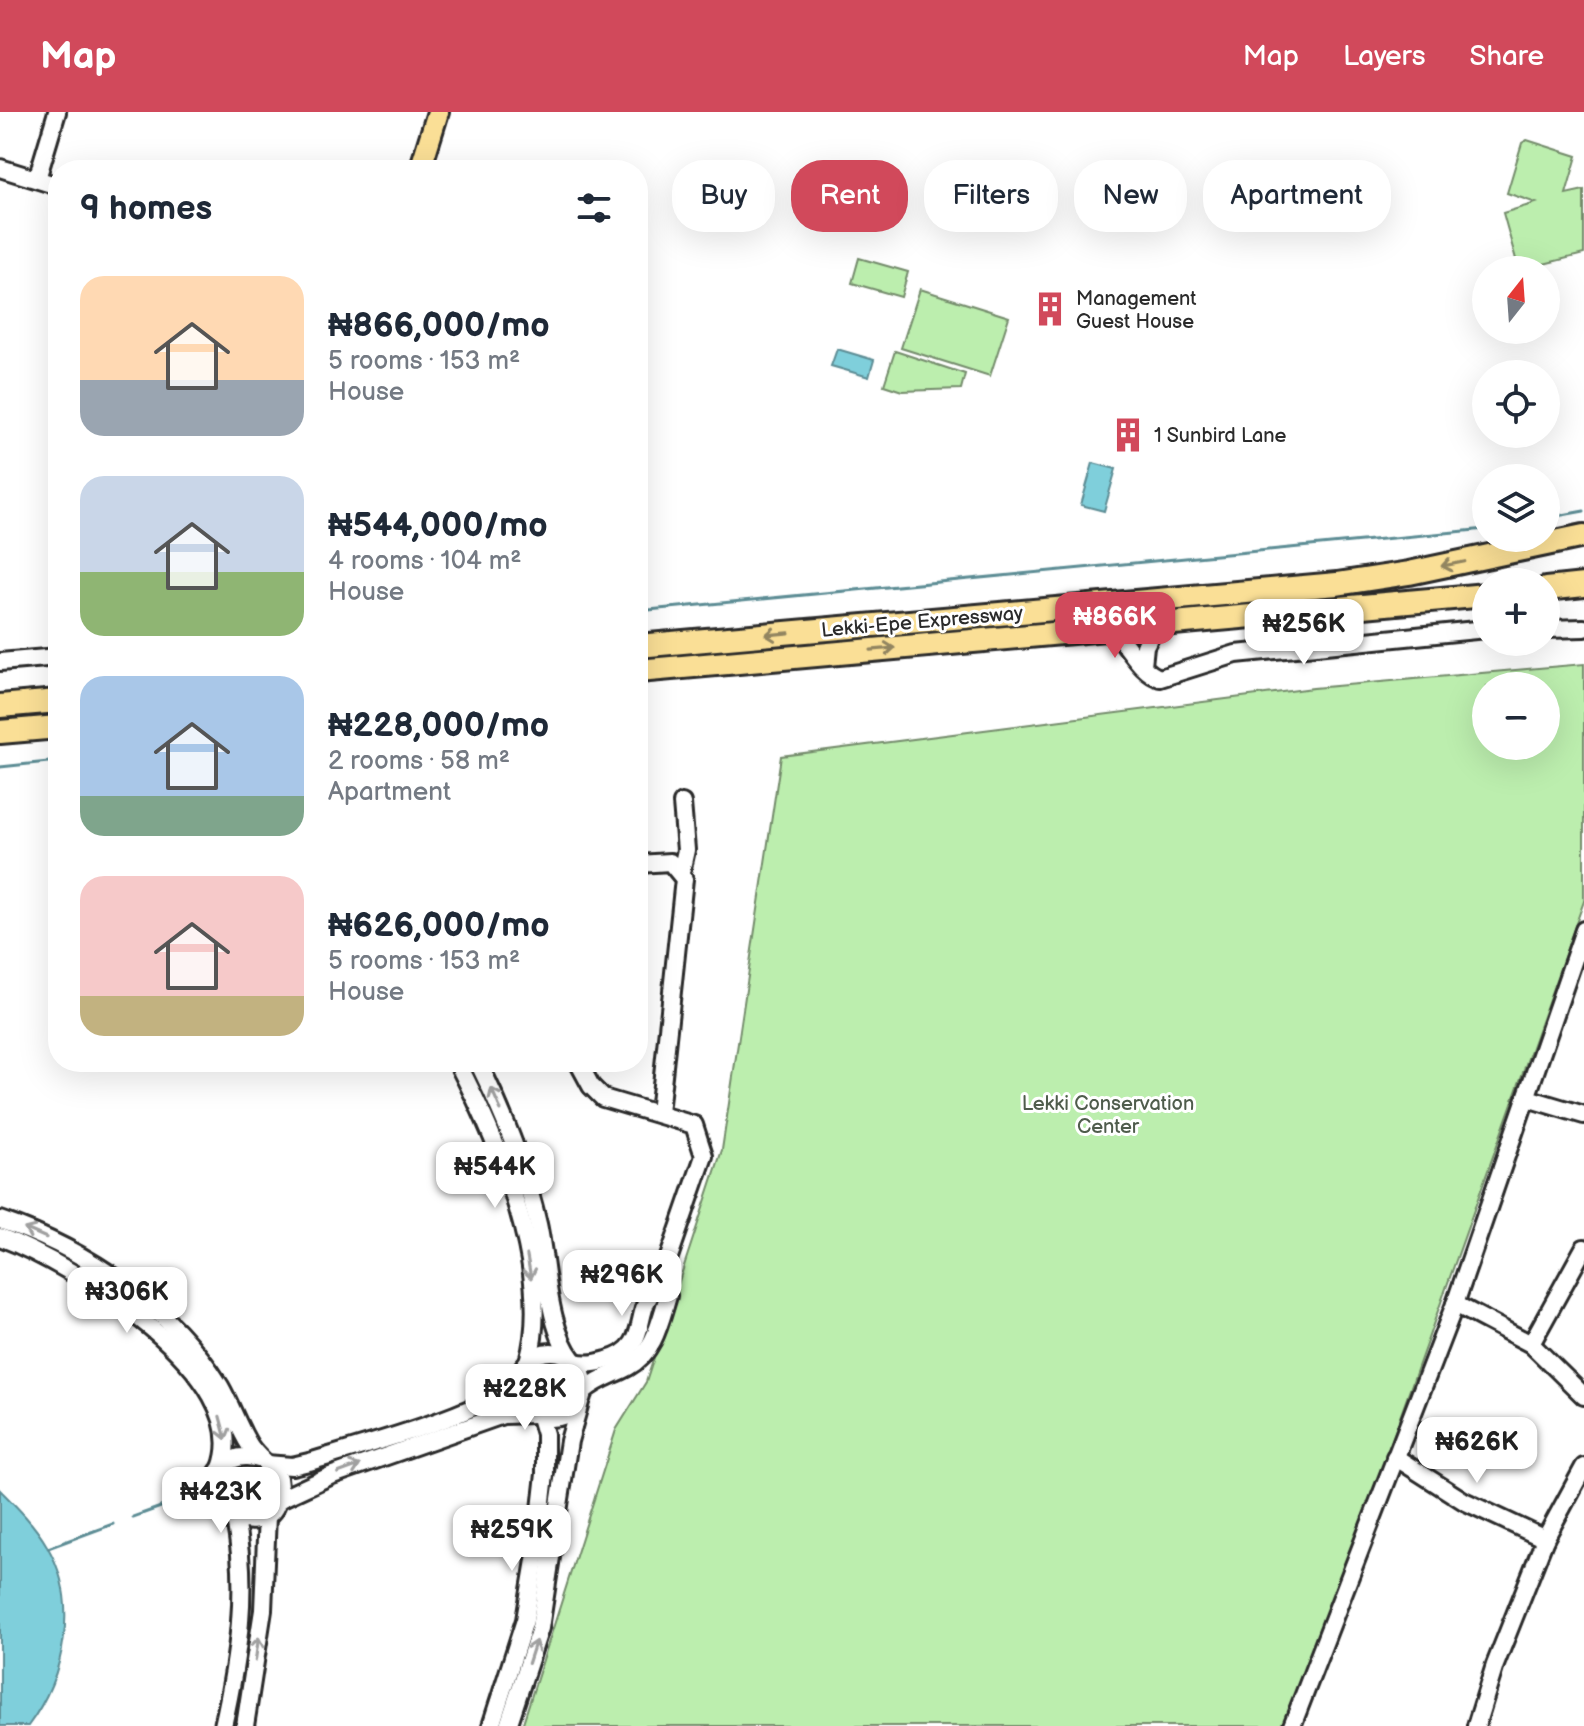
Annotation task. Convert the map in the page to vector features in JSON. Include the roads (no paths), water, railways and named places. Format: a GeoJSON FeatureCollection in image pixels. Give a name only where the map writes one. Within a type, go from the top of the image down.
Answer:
{"type":"FeatureCollection","features":[{"type":"Feature","properties":{"kind":"highway","name":"Lekki-Epe Expressway"},"geometry":{"type":"LineString","coordinates":[[648,645],[1337,584],[1409,573],[1584,536]]}},
{"type":"Feature","properties":{"kind":"highway"},"geometry":{"type":"LineString","coordinates":[[1560,588],[1584,585]]}},
{"type":"Feature","properties":{"kind":"highway","name":"Lekki-Epe Expressway"},"geometry":{"type":"LineString","coordinates":[[648,670],[1113,631],[1472,596]]}},
{"type":"Feature","properties":{"kind":"highway"},"geometry":{"type":"LineString","coordinates":[[0,706],[48,702]]}},
{"type":"Feature","properties":{"kind":"highway"},"geometry":{"type":"LineString","coordinates":[[23,730],[48,721]]}},
{"type":"Feature","properties":{"kind":"highway"},"geometry":{"type":"LineString","coordinates":[[0,732],[48,728]]}},
{"type":"Feature","properties":{"kind":"main road"},"geometry":{"type":"LineString","coordinates":[[423,160],[438,112]]}},
{"type":"Feature","properties":{"kind":"street"},"geometry":{"type":"LineString","coordinates":[[37,179],[57,112]]}},
{"type":"Feature","properties":{"kind":"street"},"geometry":{"type":"LineString","coordinates":[[0,168],[48,183]]}},
{"type":"Feature","properties":{"kind":"street"},"geometry":{"type":"LineString","coordinates":[[1143,666],[1145,646],[1155,627]]}},
{"type":"Feature","properties":{"kind":"street"},"geometry":{"type":"LineString","coordinates":[[1560,629],[1584,628]]}},
{"type":"Feature","properties":{"kind":"street"},"geometry":{"type":"LineString","coordinates":[[1113,631],[1143,666],[1160,678],[1236,654],[1472,630]]}},
{"type":"Feature","properties":{"kind":"street"},"geometry":{"type":"LineString","coordinates":[[0,662],[48,658]]}},
{"type":"Feature","properties":{"kind":"street"},"geometry":{"type":"LineString","coordinates":[[659,1113],[683,894],[681,872],[686,850],[682,803]]}},
{"type":"Feature","properties":{"kind":"street"},"geometry":{"type":"LineString","coordinates":[[648,863],[670,862],[681,872]]}},
{"type":"Feature","properties":{"kind":"street"},"geometry":{"type":"LineString","coordinates":[[1292,1726],[1455,1304],[1584,930]]}},
{"type":"Feature","properties":{"kind":"street"},"geometry":{"type":"LineString","coordinates":[[221,1468],[240,1457],[300,1464],[412,1429],[503,1395],[528,1362],[535,1313],[520,1223],[498,1152],[462,1072]]}},
{"type":"Feature","properties":{"kind":"street"},"geometry":{"type":"LineString","coordinates":[[483,1072],[507,1125],[529,1191],[558,1336],[584,1380],[569,1441],[540,1628],[508,1726]]}},
{"type":"Feature","properties":{"kind":"street"},"geometry":{"type":"LineString","coordinates":[[528,1362],[545,1352],[556,1352],[574,1361],[591,1364],[614,1358],[633,1345],[650,1292],[659,1286],[704,1156],[694,1125],[603,1098],[583,1072]]}},
{"type":"Feature","properties":{"kind":"street"},"geometry":{"type":"LineString","coordinates":[[1527,1098],[1584,1115]]}},
{"type":"Feature","properties":{"kind":"street"},"geometry":{"type":"LineString","coordinates":[[0,1220],[72,1250],[160,1314],[204,1362],[233,1410],[248,1443],[278,1478],[278,1500]]}},
{"type":"Feature","properties":{"kind":"street"},"geometry":{"type":"LineString","coordinates":[[0,1237],[58,1262],[102,1289],[165,1341],[208,1391],[220,1417],[227,1452],[214,1486],[215,1497],[225,1514],[235,1520],[247,1522],[267,1515]]}},
{"type":"Feature","properties":{"kind":"street"},"geometry":{"type":"LineString","coordinates":[[1531,1344],[1584,1248]]}},
{"type":"Feature","properties":{"kind":"street"},"geometry":{"type":"LineString","coordinates":[[245,1726],[263,1610],[267,1515],[278,1500],[330,1476],[503,1415],[563,1416],[598,1380],[632,1365],[653,1341],[668,1296],[659,1286]]}},
{"type":"Feature","properties":{"kind":"street"},"geometry":{"type":"LineString","coordinates":[[1455,1304],[1531,1344],[1584,1396]]}},
{"type":"Feature","properties":{"kind":"street"},"geometry":{"type":"LineString","coordinates":[[491,1726],[525,1620],[545,1474],[545,1434],[537,1416],[521,1401],[518,1378]]}},
{"type":"Feature","properties":{"kind":"street"},"geometry":{"type":"LineString","coordinates":[[1395,1457],[1464,1501],[1545,1539]]}},
{"type":"Feature","properties":{"kind":"street"},"geometry":{"type":"LineString","coordinates":[[1476,1726],[1495,1665],[1545,1539],[1584,1467]]}},
{"type":"Feature","properties":{"kind":"street"},"geometry":{"type":"LineString","coordinates":[[223,1726],[241,1611],[241,1561],[235,1520]]}},
{"type":"Feature","properties":{"kind":"water"},"geometry":{"type":"Polygon","coordinates":[[[837,349],[874,360],[869,377],[831,366],[837,349]]]}},
{"type":"Feature","properties":{"kind":"water"},"geometry":{"type":"Polygon","coordinates":[[[1093,463],[1116,469],[1104,511],[1081,505],[1093,463]]]}},
{"type":"Feature","properties":{"kind":"water"},"geometry":{"type":"Polygon","coordinates":[[[0,1490],[25,1516],[47,1546],[63,1591],[64,1638],[59,1662],[41,1706],[28,1726],[0,1726],[0,1490]]]}},
{"type":"Feature","properties":{"kind":"waterway"},"geometry":{"type":"LineString","coordinates":[[1560,515],[1584,511]]}},
{"type":"Feature","properties":{"kind":"waterway"},"geometry":{"type":"LineString","coordinates":[[648,610],[1472,530]]}},
{"type":"Feature","properties":{"kind":"waterway"},"geometry":{"type":"LineString","coordinates":[[0,767],[48,762]]}},
{"type":"Feature","properties":{"kind":"waterway"},"geometry":{"type":"LineString","coordinates":[[133,1517],[183,1499]]}},
{"type":"Feature","properties":{"kind":"waterway"},"geometry":{"type":"LineString","coordinates":[[48,1548],[113,1524]]}},
{"type":"Feature","properties":{"kind":"place","name":"Management Guest House"},"geometry":{"type":"Point","coordinates":[1050,309]}},
{"type":"Feature","properties":{"kind":"place","name":"1 Sunbird Lane"},"geometry":{"type":"Point","coordinates":[1128,435]}},
{"type":"Feature","properties":{"kind":"park label","name":"Lekki Conservation Center"},"geometry":{"type":"Point","coordinates":[1108,1114]}}]}
